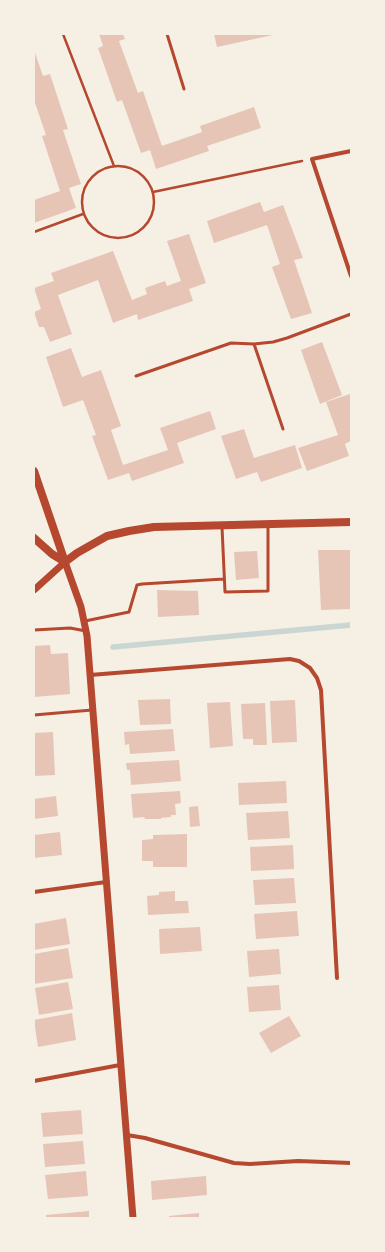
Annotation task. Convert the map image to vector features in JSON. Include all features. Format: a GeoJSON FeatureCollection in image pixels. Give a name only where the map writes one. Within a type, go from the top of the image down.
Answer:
{"type":"FeatureCollection","features":[{"type":"Feature","properties":{"kind":"main road"},"geometry":{"type":"LineString","coordinates":[[34,471],[65,562]]}},
{"type":"Feature","properties":{"kind":"main road"},"geometry":{"type":"LineString","coordinates":[[65,562],[77,552],[91,544],[107,536],[129,530],[154,527],[351,522]]}},
{"type":"Feature","properties":{"kind":"main road"},"geometry":{"type":"LineString","coordinates":[[34,538],[65,562]]}},
{"type":"Feature","properties":{"kind":"street"},"geometry":{"type":"LineString","coordinates":[[351,151],[312,159],[351,276]]}},
{"type":"Feature","properties":{"kind":"street"},"geometry":{"type":"LineString","coordinates":[[34,590],[65,562],[85,621],[133,1218]]}},
{"type":"Feature","properties":{"kind":"street"},"geometry":{"type":"LineString","coordinates":[[90,675],[290,659],[299,661],[310,668],[317,678],[321,690],[337,978]]}},
{"type":"Feature","properties":{"kind":"street"},"geometry":{"type":"LineString","coordinates":[[34,892],[106,882]]}},
{"type":"Feature","properties":{"kind":"street"},"geometry":{"type":"LineString","coordinates":[[34,1080],[120,1065]]}},
{"type":"Feature","properties":{"kind":"street"},"geometry":{"type":"LineString","coordinates":[[127,1135],[145,1138],[234,1163],[250,1164],[298,1161],[351,1163]]}},
{"type":"Feature","properties":{"kind":"lane"},"geometry":{"type":"LineString","coordinates":[[167,34],[184,89]]}},
{"type":"Feature","properties":{"kind":"lane"},"geometry":{"type":"LineString","coordinates":[[136,376],[231,343],[254,344],[273,342],[351,314]]}},
{"type":"Feature","properties":{"kind":"lane"},"geometry":{"type":"LineString","coordinates":[[254,344],[283,428]]}},
{"type":"Feature","properties":{"kind":"lane"},"geometry":{"type":"LineString","coordinates":[[222,525],[225,592],[268,591],[268,524]]}},
{"type":"Feature","properties":{"kind":"lane"},"geometry":{"type":"LineString","coordinates":[[85,621],[129,612],[137,585],[224,579]]}},
{"type":"Feature","properties":{"kind":"lane"},"geometry":{"type":"LineString","coordinates":[[34,630],[70,628],[86,631]]}},
{"type":"Feature","properties":{"kind":"lane"},"geometry":{"type":"LineString","coordinates":[[34,715],[92,710]]}},
{"type":"Feature","properties":{"kind":"path"},"geometry":{"type":"LineString","coordinates":[[63,34],[114,166]]}},
{"type":"Feature","properties":{"kind":"path"},"geometry":{"type":"LineString","coordinates":[[153,192],[312,159]]}},
{"type":"Feature","properties":{"kind":"path"},"geometry":{"type":"LineString","coordinates":[[114,166],[126,167],[136,171],[146,178],[152,188],[154,198],[154,210],[150,221],[143,230],[133,236],[122,239],[107,237],[97,232],[89,224],[83,214],[83,191],[89,181],[94,175],[103,169],[114,166]]}},
{"type":"Feature","properties":{"kind":"path"},"geometry":{"type":"LineString","coordinates":[[34,232],[83,214]]}},
{"type":"Feature","properties":{"kind":"building"},"geometry":{"type":"Polygon","coordinates":[[[99,34],[123,34],[125,39],[119,41],[138,93],[143,91],[162,146],[202,132],[200,126],[254,107],[261,128],[207,146],[209,151],[156,169],[150,150],[141,153],[122,100],[117,102],[98,48],[103,46],[99,34]]]}},
{"type":"Feature","properties":{"kind":"building"},"geometry":{"type":"Polygon","coordinates":[[[214,34],[273,34],[273,35],[217,47],[214,34]]]}},
{"type":"Feature","properties":{"kind":"building"},"geometry":{"type":"Polygon","coordinates":[[[34,50],[43,76],[50,74],[68,129],[63,130],[81,184],[69,188],[76,208],[34,223],[34,200],[60,191],[42,136],[46,135],[34,100],[34,50]]]}},
{"type":"Feature","properties":{"kind":"building"},"geometry":{"type":"Polygon","coordinates":[[[260,202],[264,212],[283,205],[303,258],[294,260],[312,313],[291,319],[272,267],[280,264],[267,225],[214,243],[207,221],[260,202]]]}},
{"type":"Feature","properties":{"kind":"building"},"geometry":{"type":"Polygon","coordinates":[[[189,234],[206,283],[189,289],[193,301],[138,320],[137,314],[113,323],[98,280],[58,295],[72,334],[50,342],[44,327],[39,327],[34,312],[41,309],[34,288],[54,281],[51,273],[113,251],[132,300],[147,294],[145,288],[165,281],[167,286],[181,281],[167,241],[189,234]]]}},
{"type":"Feature","properties":{"kind":"building"},"geometry":{"type":"Polygon","coordinates":[[[322,342],[342,395],[320,404],[301,350],[322,342]]]}},
{"type":"Feature","properties":{"kind":"building"},"geometry":{"type":"Polygon","coordinates":[[[71,348],[82,377],[101,370],[121,426],[111,430],[123,465],[168,450],[160,428],[210,411],[216,429],[177,443],[184,463],[132,481],[129,473],[108,480],[92,436],[96,435],[83,400],[63,407],[46,357],[71,348]]]}},
{"type":"Feature","properties":{"kind":"building"},"geometry":{"type":"Polygon","coordinates":[[[350,394],[351,441],[345,444],[349,456],[307,471],[298,448],[338,435],[326,402],[350,394]]]}},
{"type":"Feature","properties":{"kind":"building"},"geometry":{"type":"Polygon","coordinates":[[[244,429],[254,458],[295,445],[302,468],[261,482],[257,472],[236,479],[221,436],[244,429]]]}},
{"type":"Feature","properties":{"kind":"building"},"geometry":{"type":"Polygon","coordinates":[[[318,550],[351,550],[351,609],[321,610],[318,550]]]}},
{"type":"Feature","properties":{"kind":"building"},"geometry":{"type":"Polygon","coordinates":[[[257,551],[259,578],[236,580],[234,552],[257,551]]]}},
{"type":"Feature","properties":{"kind":"building"},"geometry":{"type":"Polygon","coordinates":[[[157,590],[198,591],[199,615],[158,617],[157,590]]]}},
{"type":"Feature","properties":{"kind":"building"},"geometry":{"type":"Polygon","coordinates":[[[50,645],[51,654],[68,653],[70,694],[34,697],[34,646],[50,645]]]}},
{"type":"Feature","properties":{"kind":"building"},"geometry":{"type":"Polygon","coordinates":[[[170,699],[171,724],[140,725],[138,700],[170,699]]]}},
{"type":"Feature","properties":{"kind":"building"},"geometry":{"type":"Polygon","coordinates":[[[295,700],[297,742],[272,743],[270,701],[295,700]]]}},
{"type":"Feature","properties":{"kind":"building"},"geometry":{"type":"Polygon","coordinates":[[[230,702],[233,746],[210,748],[207,703],[230,702]]]}},
{"type":"Feature","properties":{"kind":"building"},"geometry":{"type":"Polygon","coordinates":[[[265,703],[267,745],[253,745],[253,739],[243,739],[241,704],[265,703]]]}},
{"type":"Feature","properties":{"kind":"building"},"geometry":{"type":"Polygon","coordinates":[[[173,729],[175,751],[130,754],[129,744],[125,745],[124,732],[173,729]]]}},
{"type":"Feature","properties":{"kind":"building"},"geometry":{"type":"Polygon","coordinates":[[[53,732],[55,775],[34,776],[34,733],[53,732]]]}},
{"type":"Feature","properties":{"kind":"building"},"geometry":{"type":"Polygon","coordinates":[[[179,760],[181,781],[131,785],[130,770],[127,770],[126,763],[179,760]]]}},
{"type":"Feature","properties":{"kind":"building"},"geometry":{"type":"Polygon","coordinates":[[[286,781],[287,803],[239,805],[238,783],[286,781]]]}},
{"type":"Feature","properties":{"kind":"building"},"geometry":{"type":"Polygon","coordinates":[[[180,791],[181,803],[175,804],[176,815],[171,815],[171,817],[161,819],[145,819],[144,817],[133,818],[131,794],[180,791]]]}},
{"type":"Feature","properties":{"kind":"building"},"geometry":{"type":"Polygon","coordinates":[[[56,796],[58,816],[34,819],[34,799],[56,796]]]}},
{"type":"Feature","properties":{"kind":"building"},"geometry":{"type":"Polygon","coordinates":[[[198,806],[200,826],[190,827],[189,807],[198,806]]]}},
{"type":"Feature","properties":{"kind":"building"},"geometry":{"type":"Polygon","coordinates":[[[288,811],[290,838],[248,840],[246,813],[288,811]]]}},
{"type":"Feature","properties":{"kind":"building"},"geometry":{"type":"Polygon","coordinates":[[[60,832],[62,855],[34,858],[34,835],[60,832]]]}},
{"type":"Feature","properties":{"kind":"building"},"geometry":{"type":"Polygon","coordinates":[[[187,834],[187,867],[153,867],[153,861],[142,861],[142,840],[153,839],[153,835],[187,834]]]}},
{"type":"Feature","properties":{"kind":"building"},"geometry":{"type":"Polygon","coordinates":[[[293,845],[294,869],[251,871],[250,847],[293,845]]]}},
{"type":"Feature","properties":{"kind":"building"},"geometry":{"type":"Polygon","coordinates":[[[294,878],[296,903],[255,905],[253,880],[294,878]]]}},
{"type":"Feature","properties":{"kind":"building"},"geometry":{"type":"Polygon","coordinates":[[[175,891],[175,901],[188,901],[189,913],[148,915],[147,896],[159,895],[159,892],[175,891]]]}},
{"type":"Feature","properties":{"kind":"building"},"geometry":{"type":"Polygon","coordinates":[[[297,911],[299,936],[256,939],[254,914],[297,911]]]}},
{"type":"Feature","properties":{"kind":"building"},"geometry":{"type":"Polygon","coordinates":[[[66,918],[70,944],[34,950],[34,924],[66,918]]]}},
{"type":"Feature","properties":{"kind":"building"},"geometry":{"type":"Polygon","coordinates":[[[200,927],[202,951],[160,954],[159,929],[200,927]]]}},
{"type":"Feature","properties":{"kind":"building"},"geometry":{"type":"Polygon","coordinates":[[[68,948],[73,978],[34,984],[34,954],[68,948]]]}},
{"type":"Feature","properties":{"kind":"building"},"geometry":{"type":"Polygon","coordinates":[[[279,949],[281,974],[249,977],[247,951],[279,949]]]}},
{"type":"Feature","properties":{"kind":"building"},"geometry":{"type":"Polygon","coordinates":[[[68,982],[73,1009],[39,1015],[35,988],[68,982]]]}},
{"type":"Feature","properties":{"kind":"building"},"geometry":{"type":"Polygon","coordinates":[[[279,985],[281,1010],[249,1012],[247,987],[279,985]]]}},
{"type":"Feature","properties":{"kind":"building"},"geometry":{"type":"Polygon","coordinates":[[[72,1013],[76,1040],[38,1047],[34,1020],[72,1013]]]}},
{"type":"Feature","properties":{"kind":"building"},"geometry":{"type":"Polygon","coordinates":[[[289,1016],[301,1036],[271,1053],[259,1033],[289,1016]]]}},
{"type":"Feature","properties":{"kind":"building"},"geometry":{"type":"Polygon","coordinates":[[[81,1110],[83,1134],[43,1137],[41,1113],[81,1110]]]}},
{"type":"Feature","properties":{"kind":"building"},"geometry":{"type":"Polygon","coordinates":[[[83,1141],[85,1164],[45,1167],[43,1144],[83,1141]]]}},
{"type":"Feature","properties":{"kind":"building"},"geometry":{"type":"Polygon","coordinates":[[[86,1171],[88,1196],[48,1199],[45,1175],[86,1171]]]}},
{"type":"Feature","properties":{"kind":"building"},"geometry":{"type":"Polygon","coordinates":[[[206,1176],[207,1195],[152,1200],[151,1181],[206,1176]]]}},
{"type":"Feature","properties":{"kind":"building"},"geometry":{"type":"Polygon","coordinates":[[[89,1211],[89,1218],[46,1218],[46,1215],[89,1211]]]}},
{"type":"Feature","properties":{"kind":"building"},"geometry":{"type":"Polygon","coordinates":[[[199,1213],[199,1218],[169,1218],[169,1216],[199,1213]]]}},
{"type":"Feature","properties":{"kind":"waterway"},"geometry":{"type":"LineString","coordinates":[[113,647],[351,625]]}}]}
